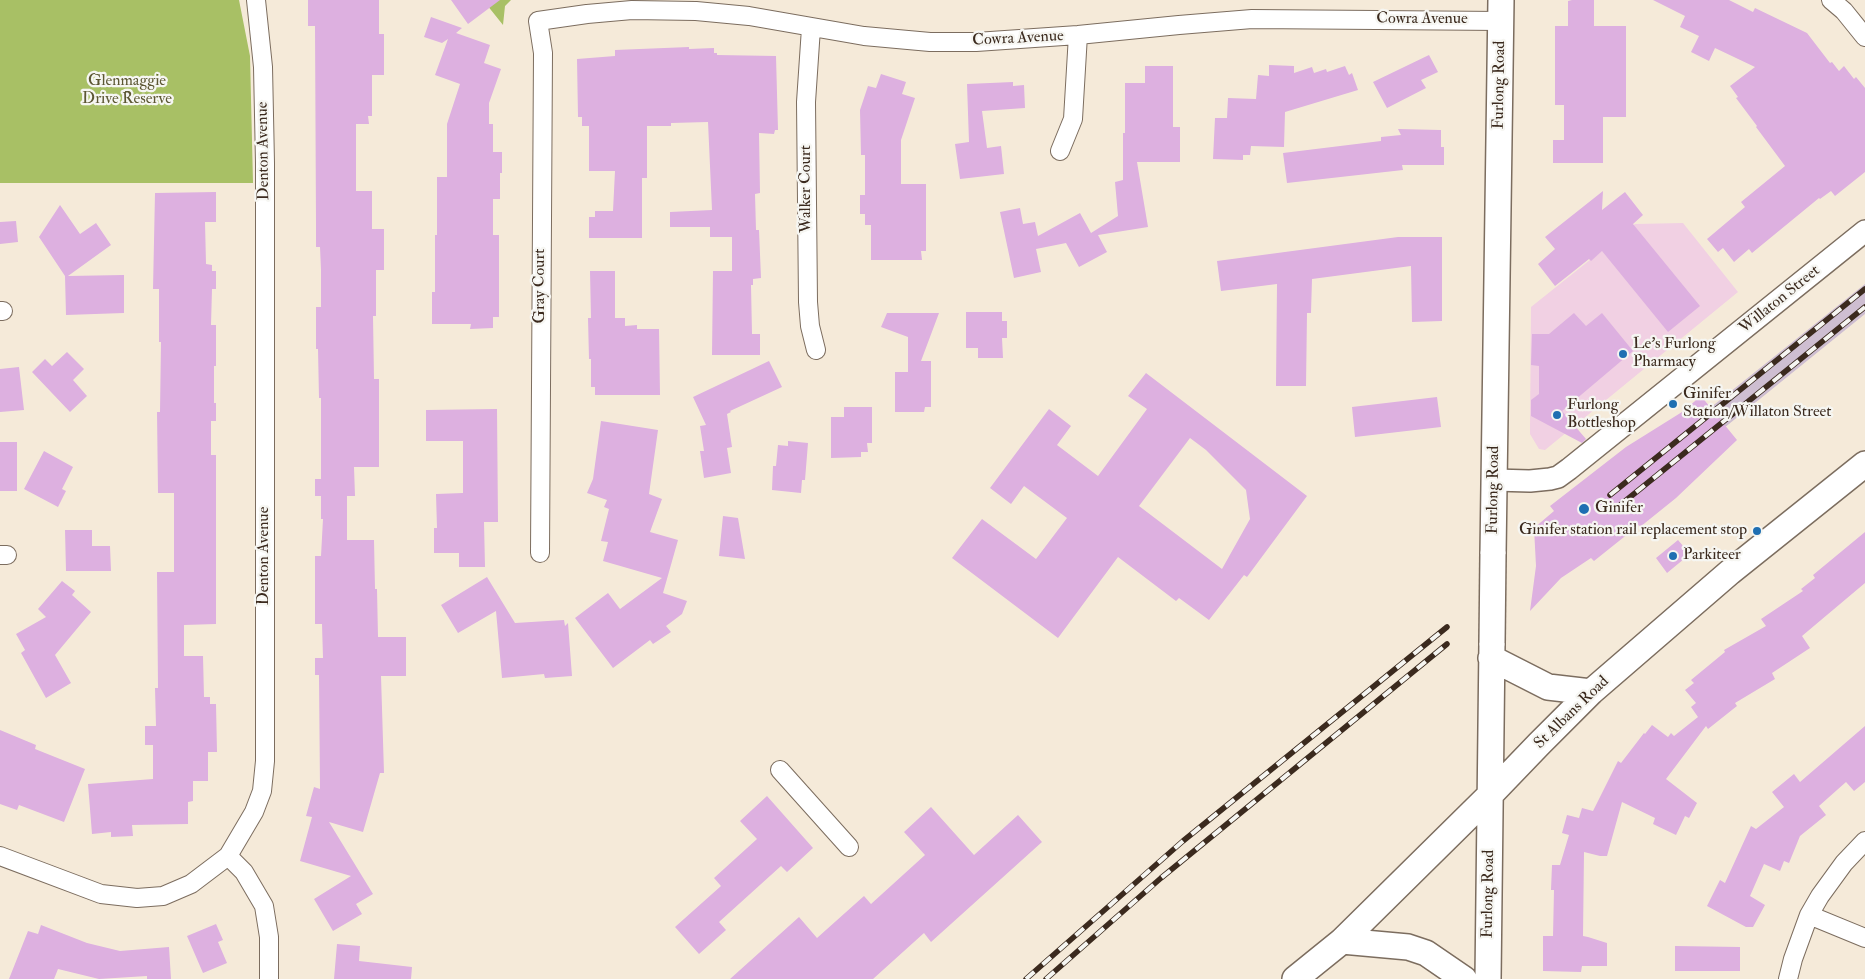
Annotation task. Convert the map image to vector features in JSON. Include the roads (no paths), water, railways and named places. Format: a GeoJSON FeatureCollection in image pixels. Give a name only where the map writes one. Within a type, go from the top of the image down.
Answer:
{"type":"FeatureCollection","features":[{"type":"Feature","properties":{"kind":"main road","name":"Furlong Road"},"geometry":{"type":"LineString","coordinates":[[1488,979],[1501,10]]}},
{"type":"Feature","properties":{"kind":"main road","name":"St Albans Road"},"geometry":{"type":"LineString","coordinates":[[1295,979],[1342,941],[1591,692],[1730,572],[1865,464]]}},
{"type":"Feature","properties":{"kind":"main road"},"geometry":{"type":"LineString","coordinates":[[1491,650],[1548,686],[1591,692]]}},
{"type":"Feature","properties":{"kind":"main road"},"geometry":{"type":"LineString","coordinates":[[1342,941],[1408,947],[1426,953],[1464,979]]}},
{"type":"Feature","properties":{"kind":"street","name":"Denton Avenue"},"geometry":{"type":"LineString","coordinates":[[0,856],[101,894],[137,898],[163,896],[191,884],[228,856],[254,812],[262,791],[265,761],[265,163],[263,67],[256,0]]}},
{"type":"Feature","properties":{"kind":"street"},"geometry":{"type":"LineString","coordinates":[[1831,0],[1844,11],[1865,37]]}},
{"type":"Feature","properties":{"kind":"street","name":"Cowra Avenue"},"geometry":{"type":"LineString","coordinates":[[538,21],[632,10],[696,11],[749,16],[811,28],[930,42],[976,42],[1078,36],[1179,24],[1252,19],[1501,10]]}},
{"type":"Feature","properties":{"kind":"street","name":"Gray Court"},"geometry":{"type":"LineString","coordinates":[[538,21],[543,54],[540,553]]}},
{"type":"Feature","properties":{"kind":"street","name":"Walker Court"},"geometry":{"type":"LineString","coordinates":[[811,28],[806,102],[808,302],[810,326],[816,350]]}},
{"type":"Feature","properties":{"kind":"street"},"geometry":{"type":"LineString","coordinates":[[1060,151],[1073,119],[1078,36]]}},
{"type":"Feature","properties":{"kind":"street","name":"Willaton Street"},"geometry":{"type":"LineString","coordinates":[[1494,480],[1530,481],[1550,479],[1570,470],[1865,231]]}},
{"type":"Feature","properties":{"kind":"street"},"geometry":{"type":"LineString","coordinates":[[780,770],[849,847]]}},
{"type":"Feature","properties":{"kind":"street"},"geometry":{"type":"LineString","coordinates":[[1788,979],[1809,915],[1844,863],[1865,841]]}},
{"type":"Feature","properties":{"kind":"street"},"geometry":{"type":"LineString","coordinates":[[228,856],[244,872],[264,906],[270,936],[269,979]]}},
{"type":"Feature","properties":{"kind":"street"},"geometry":{"type":"LineString","coordinates":[[1809,915],[1865,938]]}},
{"type":"Feature","properties":{"kind":"railway"},"geometry":{"type":"LineString","coordinates":[[1610,495],[1865,289]]}},
{"type":"Feature","properties":{"kind":"railway"},"geometry":{"type":"LineString","coordinates":[[1619,506],[1865,307]]}},
{"type":"Feature","properties":{"kind":"railway"},"geometry":{"type":"LineString","coordinates":[[1026,979],[1183,841],[1447,627]]}},
{"type":"Feature","properties":{"kind":"railway"},"geometry":{"type":"LineString","coordinates":[[1046,979],[1161,878],[1447,644]]}},
{"type":"Feature","properties":{"kind":"place","name":"Le’s Furlong Pharmacy"},"geometry":{"type":"Point","coordinates":[1623,354]}},
{"type":"Feature","properties":{"kind":"place","name":"Ginifer Station/Willaton Street"},"geometry":{"type":"Point","coordinates":[1673,404]}},
{"type":"Feature","properties":{"kind":"place","name":"Furlong Bottleshop"},"geometry":{"type":"Point","coordinates":[1557,415]}},
{"type":"Feature","properties":{"kind":"place","name":"Ginifer"},"geometry":{"type":"Point","coordinates":[1584,509]}},
{"type":"Feature","properties":{"kind":"place","name":"Ginifer station rail replacement stop"},"geometry":{"type":"Point","coordinates":[1757,531]}},
{"type":"Feature","properties":{"kind":"place","name":"Parkiteer"},"geometry":{"type":"Point","coordinates":[1673,556]}},
{"type":"Feature","properties":{"kind":"park label","name":"Glenmaggie Drive Reserve"},"geometry":{"type":"Point","coordinates":[127,91]}}]}
